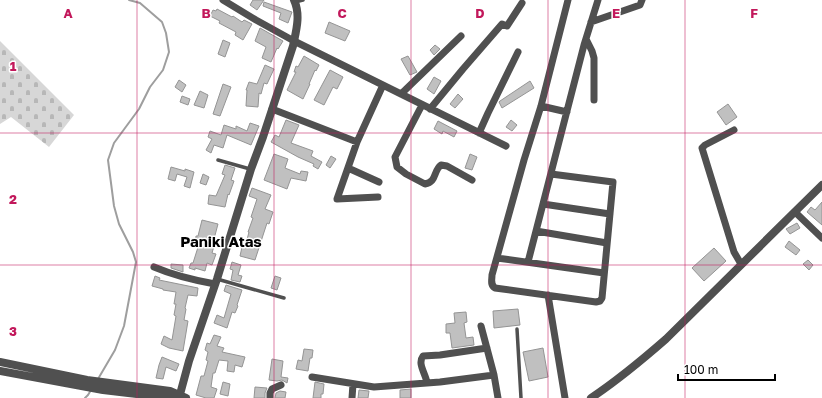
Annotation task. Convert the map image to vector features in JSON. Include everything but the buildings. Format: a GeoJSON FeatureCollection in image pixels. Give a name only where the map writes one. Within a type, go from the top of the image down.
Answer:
{"type":"FeatureCollection","features":[{"type":"Feature","properties":{"kind":"street"},"geometry":{"type":"LineString","coordinates":[[223,0],[294,41],[506,146]]}},
{"type":"Feature","properties":{"kind":"street"},"geometry":{"type":"LineString","coordinates":[[551,174],[613,182],[602,298],[600,301],[596,302],[495,288],[492,284],[492,275],[541,106],[568,0]]}},
{"type":"Feature","properties":{"kind":"street"},"geometry":{"type":"LineString","coordinates":[[528,262],[586,39],[598,0]]}},
{"type":"Feature","properties":{"kind":"street"},"geometry":{"type":"LineString","coordinates":[[591,22],[640,5],[642,0]]}},
{"type":"Feature","properties":{"kind":"street"},"geometry":{"type":"LineString","coordinates":[[0,371],[104,386],[170,391],[182,397],[189,362],[294,41],[298,17],[298,1]]}},
{"type":"Feature","properties":{"kind":"street"},"geometry":{"type":"LineString","coordinates":[[430,109],[463,68],[502,24],[507,26],[522,3]]}},
{"type":"Feature","properties":{"kind":"street"},"geometry":{"type":"LineString","coordinates":[[401,94],[461,36]]}},
{"type":"Feature","properties":{"kind":"street"},"geometry":{"type":"LineString","coordinates":[[586,39],[594,58],[594,100]]}},
{"type":"Feature","properties":{"kind":"street"},"geometry":{"type":"LineString","coordinates":[[479,133],[518,52]]}},
{"type":"Feature","properties":{"kind":"street"},"geometry":{"type":"LineString","coordinates":[[378,197],[337,199],[357,142],[383,85]]}},
{"type":"Feature","properties":{"kind":"street"},"geometry":{"type":"LineString","coordinates":[[422,104],[395,157],[397,167],[406,174],[425,184],[433,180],[437,168],[441,165],[447,166],[472,180]]}},
{"type":"Feature","properties":{"kind":"street"},"geometry":{"type":"LineString","coordinates":[[541,106],[567,112]]}},
{"type":"Feature","properties":{"kind":"street"},"geometry":{"type":"LineString","coordinates":[[272,109],[357,142]]}},
{"type":"Feature","properties":{"kind":"street"},"geometry":{"type":"LineString","coordinates":[[734,130],[702,148],[734,252],[741,264]]}},
{"type":"Feature","properties":{"kind":"street"},"geometry":{"type":"LineString","coordinates":[[348,168],[379,182]]}},
{"type":"Feature","properties":{"kind":"street"},"geometry":{"type":"LineString","coordinates":[[591,398],[640,362],[666,339],[822,185]]}},
{"type":"Feature","properties":{"kind":"street"},"geometry":{"type":"LineString","coordinates":[[543,204],[610,214]]}},
{"type":"Feature","properties":{"kind":"street"},"geometry":{"type":"LineString","coordinates":[[795,212],[822,238]]}},
{"type":"Feature","properties":{"kind":"street"},"geometry":{"type":"LineString","coordinates":[[536,231],[607,243]]}},
{"type":"Feature","properties":{"kind":"street"},"geometry":{"type":"LineString","coordinates":[[497,258],[604,273]]}},
{"type":"Feature","properties":{"kind":"street"},"geometry":{"type":"LineString","coordinates":[[154,267],[183,278],[216,282]]}},
{"type":"Feature","properties":{"kind":"street"},"geometry":{"type":"LineString","coordinates":[[548,295],[565,398]]}},
{"type":"Feature","properties":{"kind":"street"},"geometry":{"type":"LineString","coordinates":[[481,326],[494,375],[498,398]]}},
{"type":"Feature","properties":{"kind":"street"},"geometry":{"type":"LineString","coordinates":[[427,383],[421,363],[421,358],[423,356],[487,348]]}},
{"type":"Feature","properties":{"kind":"street"},"geometry":{"type":"LineString","coordinates":[[0,362],[87,384]]}},
{"type":"Feature","properties":{"kind":"street"},"geometry":{"type":"LineString","coordinates":[[312,377],[374,387],[427,383],[494,375]]}},
{"type":"Feature","properties":{"kind":"street"},"geometry":{"type":"LineString","coordinates":[[352,398],[353,384]]}},
{"type":"Feature","properties":{"kind":"street"},"geometry":{"type":"LineString","coordinates":[[270,398],[272,389],[281,385]]}},
{"type":"Feature","properties":{"kind":"lane"},"geometry":{"type":"LineString","coordinates":[[218,160],[251,169]]}},
{"type":"Feature","properties":{"kind":"lane"},"geometry":{"type":"LineString","coordinates":[[216,282],[284,298]]}},
{"type":"Feature","properties":{"kind":"lane"},"geometry":{"type":"LineString","coordinates":[[517,330],[521,398]]}},
{"type":"Feature","properties":{"kind":"green space"},"geometry":{"type":"Polygon","coordinates":[[[0,41],[74,115],[49,147],[11,117],[0,124],[0,41]]]}},
{"type":"Feature","properties":{"kind":"waterway"},"geometry":{"type":"LineString","coordinates":[[98,379],[115,350],[124,326],[136,262],[133,252],[119,224],[114,206],[108,160],[114,143],[139,109],[150,87],[163,70],[169,52],[166,33],[162,22],[140,3],[129,0]]}},
{"type":"Feature","properties":{"kind":"waterway"},"geometry":{"type":"LineString","coordinates":[[85,398],[91,390]]}},
{"type":"Feature","properties":{"kind":"district","name":"Paniki Atas"},"geometry":{"type":"Point","coordinates":[221,242]}}]}
